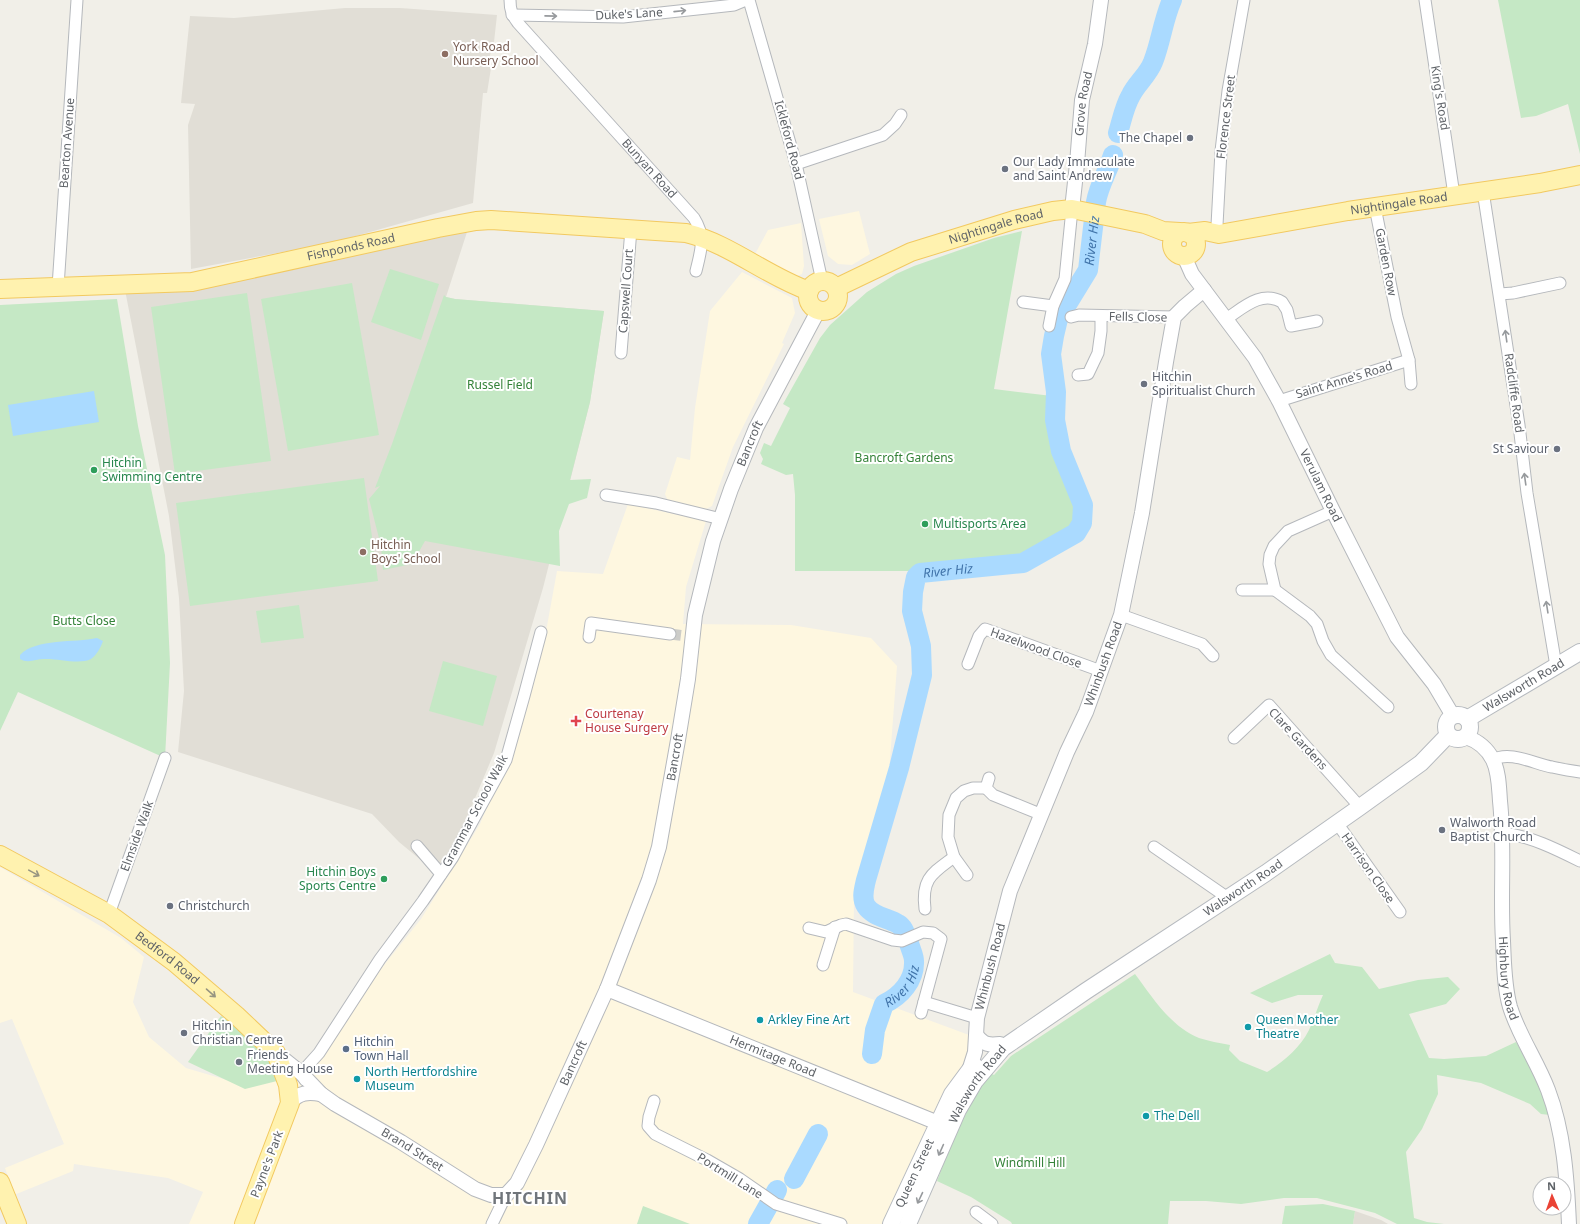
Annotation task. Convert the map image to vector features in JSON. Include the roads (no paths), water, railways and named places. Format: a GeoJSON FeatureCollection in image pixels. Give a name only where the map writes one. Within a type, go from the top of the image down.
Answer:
{"type":"FeatureCollection","features":[{"type":"Feature","properties":{"kind":"main road","name":"Nightingale Road"},"geometry":{"type":"LineString","coordinates":[[822,287],[911,252],[1014,220],[1053,211],[1072,209],[1145,224],[1180,242],[1205,231],[1219,234],[1375,207],[1580,175]]}},
{"type":"Feature","properties":{"kind":"main road","name":"Fishponds Road"},"geometry":{"type":"LineString","coordinates":[[0,289],[192,282],[476,221],[539,223],[631,229],[686,233],[702,237]]}},
{"type":"Feature","properties":{"kind":"main road"},"geometry":{"type":"LineString","coordinates":[[702,237],[716,243],[772,274],[822,287],[839,298],[835,307],[828,311],[818,311],[811,306],[808,300],[822,287]]}},
{"type":"Feature","properties":{"kind":"main road","name":"Walsworth Road"},"geometry":{"type":"LineString","coordinates":[[1460,718],[1580,652]]}},
{"type":"Feature","properties":{"kind":"main road"},"geometry":{"type":"LineString","coordinates":[[1460,718],[1470,728],[1466,737],[1461,739],[1456,740],[1448,735],[1445,728],[1448,720],[1460,718]]}},
{"type":"Feature","properties":{"kind":"main road","name":"Walsworth Road"},"geometry":{"type":"LineString","coordinates":[[944,1125],[958,1110],[974,1081],[1003,1048],[1086,991],[1228,898],[1360,807],[1421,763],[1448,735]]}},
{"type":"Feature","properties":{"kind":"main road","name":"Bedford Road"},"geometry":{"type":"LineString","coordinates":[[0,855],[109,914],[174,962],[236,1015],[276,1052],[288,1085],[296,1098]]}},
{"type":"Feature","properties":{"kind":"main road","name":"Walsworth Road"},"geometry":{"type":"LineString","coordinates":[[944,1125],[952,1094],[969,1071],[1000,1044],[1029,1030]]}},
{"type":"Feature","properties":{"kind":"main road","name":"Payne's Park"},"geometry":{"type":"LineString","coordinates":[[244,1224],[296,1098]]}},
{"type":"Feature","properties":{"kind":"main road","name":"Queen Street"},"geometry":{"type":"LineString","coordinates":[[891,1224],[944,1125]]}},
{"type":"Feature","properties":{"kind":"main road","name":"Queen Street"},"geometry":{"type":"LineString","coordinates":[[908,1224],[944,1125]]}},
{"type":"Feature","properties":{"kind":"main road"},"geometry":{"type":"LineString","coordinates":[[0,1182],[17,1224]]}},
{"type":"Feature","properties":{"kind":"street","name":"Bearton Avenue"},"geometry":{"type":"LineString","coordinates":[[58,287],[77,0]]}},
{"type":"Feature","properties":{"kind":"street"},"geometry":{"type":"LineString","coordinates":[[510,0],[512,15]]}},
{"type":"Feature","properties":{"kind":"street","name":"Duke's Lane"},"geometry":{"type":"LineString","coordinates":[[512,15],[623,17],[734,5],[746,0]]}},
{"type":"Feature","properties":{"kind":"street","name":"Ickleford Road"},"geometry":{"type":"LineString","coordinates":[[749,0],[796,164],[822,287]]}},
{"type":"Feature","properties":{"kind":"street","name":"Grove Road"},"geometry":{"type":"LineString","coordinates":[[1072,209],[1082,100],[1095,44],[1101,0]]}},
{"type":"Feature","properties":{"kind":"street","name":"Florence Street"},"geometry":{"type":"LineString","coordinates":[[1219,234],[1217,225],[1221,151],[1228,91],[1244,0]]}},
{"type":"Feature","properties":{"kind":"street","name":"King's Road"},"geometry":{"type":"LineString","coordinates":[[1425,0],[1454,195]]}},
{"type":"Feature","properties":{"kind":"street","name":"Bunyan Road"},"geometry":{"type":"LineString","coordinates":[[512,15],[689,212],[698,224],[702,237]]}},
{"type":"Feature","properties":{"kind":"street"},"geometry":{"type":"LineString","coordinates":[[796,164],[883,135],[895,124],[901,115]]}},
{"type":"Feature","properties":{"kind":"street","name":"Radcliffe Road"},"geometry":{"type":"LineString","coordinates":[[1483,191],[1500,294],[1527,492],[1556,666]]}},
{"type":"Feature","properties":{"kind":"street","name":"Garden Row"},"geometry":{"type":"LineString","coordinates":[[1375,207],[1409,360],[1411,384]]}},
{"type":"Feature","properties":{"kind":"street"},"geometry":{"type":"LineString","coordinates":[[1049,326],[1053,306],[1065,279],[1072,209]]}},
{"type":"Feature","properties":{"kind":"street","name":"Capswell Court"},"geometry":{"type":"LineString","coordinates":[[621,353],[631,229]]}},
{"type":"Feature","properties":{"kind":"street"},"geometry":{"type":"LineString","coordinates":[[696,270],[701,251],[702,237]]}},
{"type":"Feature","properties":{"kind":"street","name":"Verulam Road"},"geometry":{"type":"LineString","coordinates":[[1180,242],[1188,268],[1254,358],[1279,400],[1397,637],[1460,718]]}},
{"type":"Feature","properties":{"kind":"street"},"geometry":{"type":"LineString","coordinates":[[1500,294],[1513,293],[1560,283]]}},
{"type":"Feature","properties":{"kind":"street"},"geometry":{"type":"LineString","coordinates":[[1174,317],[1204,290]]}},
{"type":"Feature","properties":{"kind":"street"},"geometry":{"type":"LineString","coordinates":[[1226,319],[1255,300],[1266,297],[1282,302],[1287,310],[1291,326],[1317,321]]}},
{"type":"Feature","properties":{"kind":"street"},"geometry":{"type":"LineString","coordinates":[[1023,302],[1053,306]]}},
{"type":"Feature","properties":{"kind":"street","name":"Bancroft"},"geometry":{"type":"LineString","coordinates":[[506,1195],[517,1183],[536,1145],[607,989],[635,918],[658,847],[687,687],[689,637],[713,541],[731,489],[756,428],[818,311]]}},
{"type":"Feature","properties":{"kind":"street","name":"Fells Close"},"geometry":{"type":"LineString","coordinates":[[1072,317],[1079,315],[1174,317]]}},
{"type":"Feature","properties":{"kind":"street","name":"Fells Close"},"geometry":{"type":"LineString","coordinates":[[1078,375],[1088,374],[1098,353],[1101,331],[1101,316]]}},
{"type":"Feature","properties":{"kind":"street","name":"Whinbush Road"},"geometry":{"type":"LineString","coordinates":[[969,1071],[975,1052],[977,1018],[1010,891],[1040,814],[1086,712],[1121,615],[1142,513],[1174,317]]}},
{"type":"Feature","properties":{"kind":"street","name":"Saint Anne's Road"},"geometry":{"type":"LineString","coordinates":[[1279,400],[1409,360]]}},
{"type":"Feature","properties":{"kind":"street"},"geometry":{"type":"LineString","coordinates":[[606,495],[656,503],[721,519]]}},
{"type":"Feature","properties":{"kind":"street"},"geometry":{"type":"LineString","coordinates":[[1275,590],[1269,564],[1274,546],[1288,531],[1333,511]]}},
{"type":"Feature","properties":{"kind":"street"},"geometry":{"type":"LineString","coordinates":[[1242,590],[1275,590],[1310,616],[1317,624],[1323,641],[1331,655],[1388,707]]}},
{"type":"Feature","properties":{"kind":"street"},"geometry":{"type":"LineString","coordinates":[[1121,615],[1202,644],[1213,656]]}},
{"type":"Feature","properties":{"kind":"street"},"geometry":{"type":"LineString","coordinates":[[589,637],[591,623],[670,634]]}},
{"type":"Feature","properties":{"kind":"street","name":"Hazelwood Close"},"geometry":{"type":"LineString","coordinates":[[968,664],[978,636],[985,629],[1101,671]]}},
{"type":"Feature","properties":{"kind":"street","name":"Grammar School Walk"},"geometry":{"type":"LineString","coordinates":[[301,1073],[319,1054],[380,959],[453,857],[506,760],[541,632]]}},
{"type":"Feature","properties":{"kind":"street","name":"Clare Gardens"},"geometry":{"type":"LineString","coordinates":[[1234,738],[1269,705],[1360,807]]}},
{"type":"Feature","properties":{"kind":"street","name":"Highbury Road"},"geometry":{"type":"LineString","coordinates":[[1466,737],[1478,741],[1488,751],[1498,775],[1503,833],[1502,940],[1505,978],[1510,1006],[1520,1033],[1548,1089],[1558,1125],[1562,1143],[1568,1193],[1569,1224]]}},
{"type":"Feature","properties":{"kind":"street"},"geometry":{"type":"LineString","coordinates":[[1493,760],[1498,757],[1522,758],[1550,767],[1580,772]]}},
{"type":"Feature","properties":{"kind":"street","name":"Elmside Walk"},"geometry":{"type":"LineString","coordinates":[[109,914],[165,758]]}},
{"type":"Feature","properties":{"kind":"street"},"geometry":{"type":"LineString","coordinates":[[967,875],[954,857],[948,837],[949,815],[956,798],[964,791],[988,783],[993,795],[1040,814]]}},
{"type":"Feature","properties":{"kind":"street","name":"Harrison Close"},"geometry":{"type":"LineString","coordinates":[[1337,823],[1400,912]]}},
{"type":"Feature","properties":{"kind":"street"},"geometry":{"type":"LineString","coordinates":[[1503,833],[1516,834],[1530,839],[1580,861]]}},
{"type":"Feature","properties":{"kind":"street","name":"Grammar School Walk"},"geometry":{"type":"LineString","coordinates":[[417,846],[441,874]]}},
{"type":"Feature","properties":{"kind":"street"},"geometry":{"type":"LineString","coordinates":[[1154,848],[1228,898]]}},
{"type":"Feature","properties":{"kind":"street"},"geometry":{"type":"LineString","coordinates":[[925,909],[924,899],[929,878],[954,857]]}},
{"type":"Feature","properties":{"kind":"street"},"geometry":{"type":"LineString","coordinates":[[809,928],[826,932],[835,927],[846,924],[893,940],[906,939],[923,932],[933,932],[941,939],[923,1007],[977,1018]]}},
{"type":"Feature","properties":{"kind":"street"},"geometry":{"type":"LineString","coordinates":[[823,965],[835,927]]}},
{"type":"Feature","properties":{"kind":"street","name":"Hermitage Road"},"geometry":{"type":"LineString","coordinates":[[607,989],[944,1125]]}},
{"type":"Feature","properties":{"kind":"street"},"geometry":{"type":"LineString","coordinates":[[977,1036],[987,1045],[1000,1044]]}},
{"type":"Feature","properties":{"kind":"street","name":"Brand Street"},"geometry":{"type":"LineString","coordinates":[[276,1052],[335,1104],[401,1142],[475,1189],[492,1195],[506,1195]]}},
{"type":"Feature","properties":{"kind":"street"},"geometry":{"type":"LineString","coordinates":[[296,1098],[306,1082],[301,1073]]}},
{"type":"Feature","properties":{"kind":"street"},"geometry":{"type":"LineString","coordinates":[[296,1098],[310,1092],[322,1094]]}},
{"type":"Feature","properties":{"kind":"street","name":"Portmill Lane"},"geometry":{"type":"LineString","coordinates":[[654,1101],[648,1126],[655,1134],[707,1160],[740,1179],[776,1204],[841,1224]]}},
{"type":"Feature","properties":{"kind":"street"},"geometry":{"type":"LineString","coordinates":[[492,1224],[506,1195]]}},
{"type":"Feature","properties":{"kind":"street"},"geometry":{"type":"LineString","coordinates":[[976,1212],[992,1224]]}},
{"type":"Feature","properties":{"kind":"water"},"geometry":{"type":"Polygon","coordinates":[[[94,391],[99,422],[13,436],[8,405],[94,391]]]}},
{"type":"Feature","properties":{"kind":"water"},"geometry":{"type":"Polygon","coordinates":[[[97,638],[103,641],[101,646],[93,658],[86,661],[44,659],[29,661],[20,659],[20,655],[27,650],[46,643],[97,638]]]}},
{"type":"Feature","properties":{"kind":"water"},"geometry":{"type":"Polygon","coordinates":[[[764,1207],[768,1209],[770,1215],[764,1224],[750,1224],[756,1212],[764,1207]]]}},
{"type":"Feature","properties":{"kind":"waterway","name":"River Hiz"},"geometry":{"type":"LineString","coordinates":[[1118,133],[1125,109],[1133,91],[1153,62],[1166,15],[1172,0]]}},
{"type":"Feature","properties":{"kind":"waterway","name":"River Hiz"},"geometry":{"type":"LineString","coordinates":[[872,1054],[875,1030],[884,1004],[896,997],[906,987],[914,968],[913,956],[902,928],[894,922],[869,910],[864,903],[863,897],[866,880],[899,768],[922,675],[921,646],[912,611],[913,592],[916,577],[920,573],[1023,563],[1076,533],[1082,523],[1083,505],[1061,451],[1055,420],[1056,392],[1051,354],[1058,319],[1088,270],[1096,202],[1099,190],[1113,155]]}},
{"type":"Feature","properties":{"kind":"waterway","name":"River Hiz"},"geometry":{"type":"LineString","coordinates":[[794,1179],[818,1134]]}},
{"type":"Feature","properties":{"kind":"waterway","name":"River Hiz"},"geometry":{"type":"LineString","coordinates":[[758,1224],[777,1190]]}},
{"type":"Feature","properties":{"kind":"tunnel"},"geometry":{"type":"LineString","coordinates":[[670,634],[686,636]]}},
{"type":"Feature","properties":{"kind":"place","name":"York Road Nursery School"},"geometry":{"type":"Point","coordinates":[445,54]}},
{"type":"Feature","properties":{"kind":"place","name":"The Chapel"},"geometry":{"type":"Point","coordinates":[1190,138]}},
{"type":"Feature","properties":{"kind":"place","name":"Our Lady Immaculate and Saint Andrew"},"geometry":{"type":"Point","coordinates":[1005,169]}},
{"type":"Feature","properties":{"kind":"place","name":"Hitchin Spiritualist Church"},"geometry":{"type":"Point","coordinates":[1144,384]}},
{"type":"Feature","properties":{"kind":"place","name":"St Saviour"},"geometry":{"type":"Point","coordinates":[1557,449]}},
{"type":"Feature","properties":{"kind":"place","name":"Hitchin Swimming Centre"},"geometry":{"type":"Point","coordinates":[94,470]}},
{"type":"Feature","properties":{"kind":"place","name":"Multisports Area"},"geometry":{"type":"Point","coordinates":[925,524]}},
{"type":"Feature","properties":{"kind":"place","name":"Hitchin Boys' School"},"geometry":{"type":"Point","coordinates":[363,552]}},
{"type":"Feature","properties":{"kind":"place","name":"Courtenay House Surgery"},"geometry":{"type":"Point","coordinates":[576,721]}},
{"type":"Feature","properties":{"kind":"place","name":"Walworth Road Baptist Church"},"geometry":{"type":"Point","coordinates":[1442,830]}},
{"type":"Feature","properties":{"kind":"place","name":"Hitchin Boys Sports Centre"},"geometry":{"type":"Point","coordinates":[384,879]}},
{"type":"Feature","properties":{"kind":"place","name":"Christchurch"},"geometry":{"type":"Point","coordinates":[170,906]}},
{"type":"Feature","properties":{"kind":"place","name":"Arkley Fine Art"},"geometry":{"type":"Point","coordinates":[760,1020]}},
{"type":"Feature","properties":{"kind":"place","name":"Queen Mother Theatre"},"geometry":{"type":"Point","coordinates":[1248,1027]}},
{"type":"Feature","properties":{"kind":"place","name":"Hitchin Christian Centre"},"geometry":{"type":"Point","coordinates":[184,1033]}},
{"type":"Feature","properties":{"kind":"place","name":"Hitchin Town Hall"},"geometry":{"type":"Point","coordinates":[346,1049]}},
{"type":"Feature","properties":{"kind":"place","name":"Friends Meeting House"},"geometry":{"type":"Point","coordinates":[239,1062]}},
{"type":"Feature","properties":{"kind":"place","name":"North Hertfordshire Museum"},"geometry":{"type":"Point","coordinates":[357,1079]}},
{"type":"Feature","properties":{"kind":"place","name":"The Dell"},"geometry":{"type":"Point","coordinates":[1146,1116]}},
{"type":"Feature","properties":{"kind":"district","name":"HITCHIN"},"geometry":{"type":"Point","coordinates":[530,1198]}},
{"type":"Feature","properties":{"kind":"park label","name":"Russel Field"},"geometry":{"type":"Point","coordinates":[500,385]}},
{"type":"Feature","properties":{"kind":"park label","name":"Bancroft Gardens"},"geometry":{"type":"Point","coordinates":[904,458]}},
{"type":"Feature","properties":{"kind":"park label","name":"Butts Close"},"geometry":{"type":"Point","coordinates":[84,621]}},
{"type":"Feature","properties":{"kind":"park label","name":"Windmill Hill"},"geometry":{"type":"Point","coordinates":[1030,1163]}}]}
